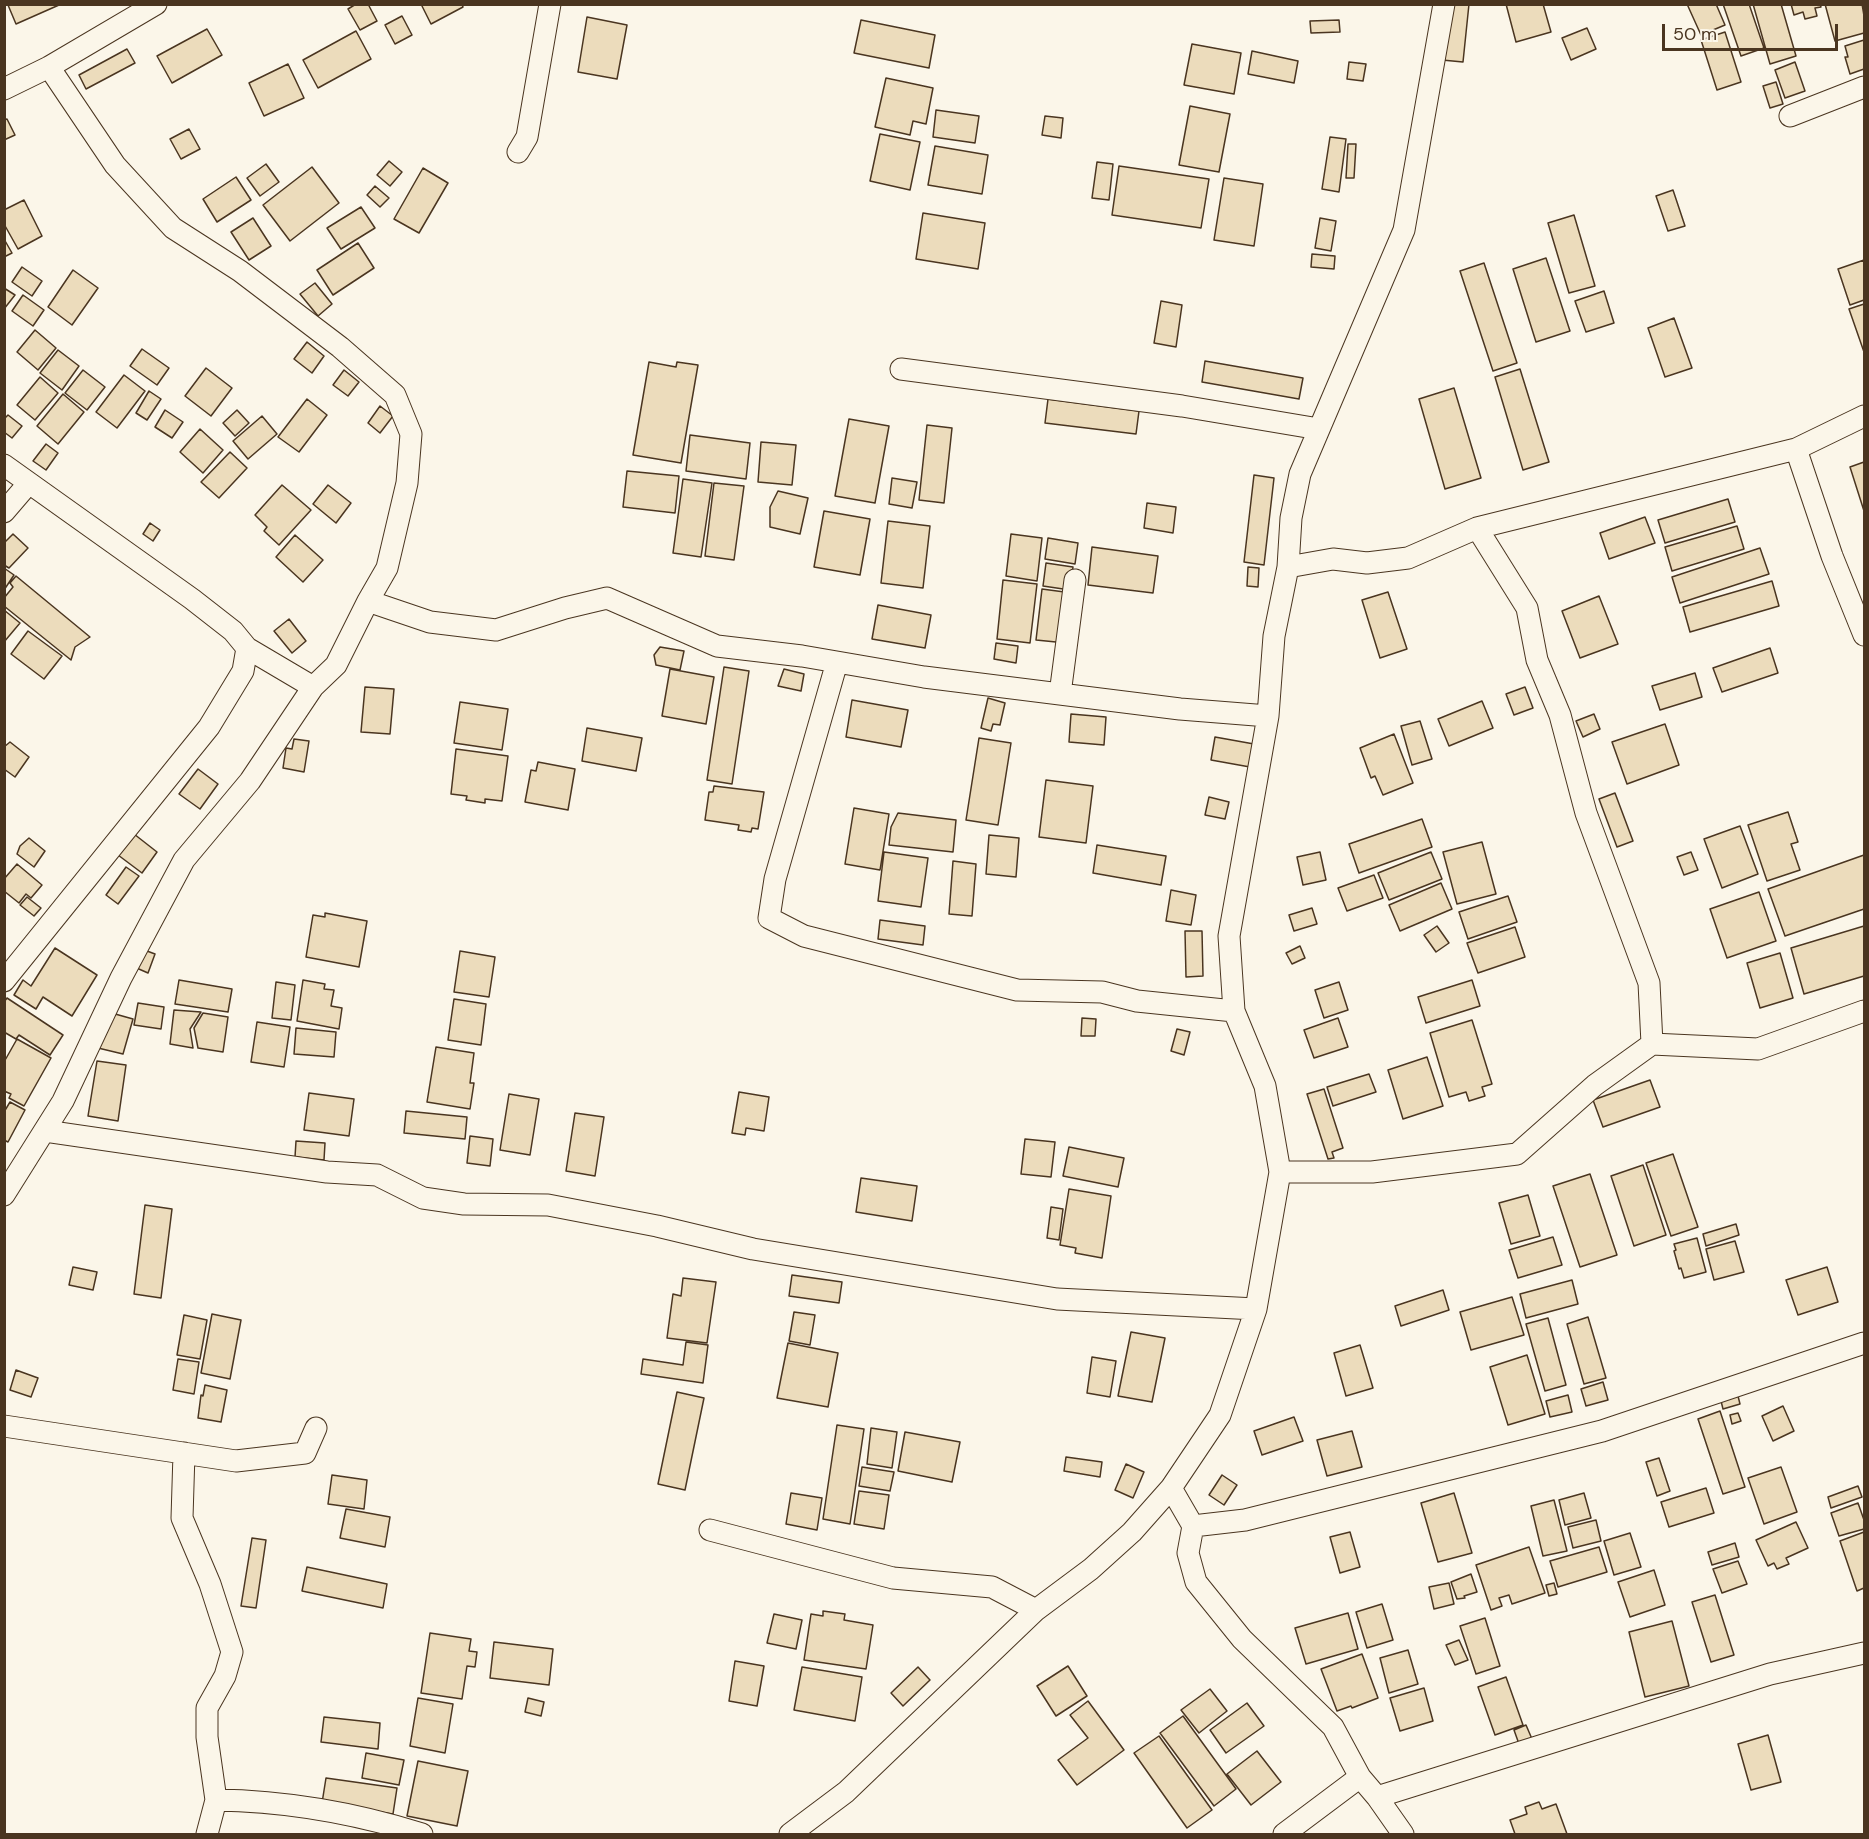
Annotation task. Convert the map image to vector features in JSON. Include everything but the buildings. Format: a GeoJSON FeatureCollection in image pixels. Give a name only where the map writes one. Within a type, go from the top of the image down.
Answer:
{"type":"FeatureCollection","features":[{"type":"Feature","properties":{"kind":"street"},"geometry":{"type":"LineString","coordinates":[[4,89],[49,67],[156,4]]}},
{"type":"Feature","properties":{"kind":"street"},"geometry":{"type":"LineString","coordinates":[[518,152],[527,137],[550,4]]}},
{"type":"Feature","properties":{"kind":"street"},"geometry":{"type":"LineString","coordinates":[[790,1834],[846,1792],[1036,1610],[1091,1569],[1132,1532],[1171,1488],[1220,1415],[1256,1309],[1280,1172],[1265,1086],[1234,1011],[1229,936],[1268,716],[1274,636],[1288,567],[1291,518],[1300,474],[1404,230],[1444,4]]}},
{"type":"Feature","properties":{"kind":"street"},"geometry":{"type":"LineString","coordinates":[[4,1195],[63,1101],[121,978],[184,860],[250,782],[313,687],[336,665],[387,568],[407,483],[411,434],[395,395],[340,348],[240,271],[173,228],[116,165],[49,67]]}},
{"type":"Feature","properties":{"kind":"street"},"geometry":{"type":"LineString","coordinates":[[1790,116],[1864,87]]}},
{"type":"Feature","properties":{"kind":"street"},"geometry":{"type":"LineString","coordinates":[[901,369],[1182,406],[1319,429]]}},
{"type":"Feature","properties":{"kind":"street"},"geometry":{"type":"LineString","coordinates":[[1288,567],[1334,558],[1367,563],[1408,558],[1477,528],[1796,449],[1864,416]]}},
{"type":"Feature","properties":{"kind":"street"},"geometry":{"type":"LineString","coordinates":[[1796,449],[1832,556],[1864,635]]}},
{"type":"Feature","properties":{"kind":"street"},"geometry":{"type":"LineString","coordinates":[[4,465],[192,599],[233,631],[247,648],[313,687]]}},
{"type":"Feature","properties":{"kind":"street"},"geometry":{"type":"LineString","coordinates":[[4,512],[28,484]]}},
{"type":"Feature","properties":{"kind":"street"},"geometry":{"type":"LineString","coordinates":[[1477,528],[1527,608],[1537,660],[1560,715],[1586,813],[1649,983],[1652,1044]]}},
{"type":"Feature","properties":{"kind":"street"},"geometry":{"type":"LineString","coordinates":[[1060,694],[1075,579]]}},
{"type":"Feature","properties":{"kind":"street"},"geometry":{"type":"LineString","coordinates":[[368,601],[430,622],[496,630],[565,608],[607,598],[717,646],[1060,694],[1180,709],[1268,716]]}},
{"type":"Feature","properties":{"kind":"street"},"geometry":{"type":"LineString","coordinates":[[4,981],[209,727],[243,671],[247,648]]}},
{"type":"Feature","properties":{"kind":"street"},"geometry":{"type":"LineString","coordinates":[[837,662],[775,879],[769,918],[804,936],[1017,990],[1102,992],[1137,1001],[1234,1011]]}},
{"type":"Feature","properties":{"kind":"street"},"geometry":{"type":"LineString","coordinates":[[1280,1172],[1372,1172],[1517,1154],[1595,1085],[1652,1044],[1758,1048],[1864,1011]]}},
{"type":"Feature","properties":{"kind":"street"},"geometry":{"type":"LineString","coordinates":[[45,1131],[327,1172],[377,1175],[423,1198],[464,1204],[549,1205],[657,1226],[753,1249],[1057,1299],[1256,1309]]}},
{"type":"Feature","properties":{"kind":"street"},"geometry":{"type":"LineString","coordinates":[[1193,1526],[1245,1521],[1602,1431],[1864,1343]]}},
{"type":"Feature","properties":{"kind":"street"},"geometry":{"type":"LineString","coordinates":[[4,1426],[236,1461],[305,1452],[316,1428]]}},
{"type":"Feature","properties":{"kind":"street"},"geometry":{"type":"LineString","coordinates":[[184,1453],[182,1518],[210,1584],[232,1652],[225,1676],[207,1708],[207,1737],[216,1800],[207,1834]]}},
{"type":"Feature","properties":{"kind":"street"},"geometry":{"type":"LineString","coordinates":[[1171,1488],[1193,1526],[1188,1553],[1196,1582],[1242,1638],[1333,1727],[1360,1777],[1403,1834]]}},
{"type":"Feature","properties":{"kind":"street"},"geometry":{"type":"LineString","coordinates":[[710,1530],[893,1578],[992,1587],[1036,1610]]}},
{"type":"Feature","properties":{"kind":"street"},"geometry":{"type":"LineString","coordinates":[[1377,1797],[1770,1674],[1864,1653]]}},
{"type":"Feature","properties":{"kind":"street"},"geometry":{"type":"LineString","coordinates":[[1284,1834],[1360,1777]]}},
{"type":"Feature","properties":{"kind":"street"},"geometry":{"type":"LineString","coordinates":[[216,1800],[312,1807],[422,1834]]}}]}
